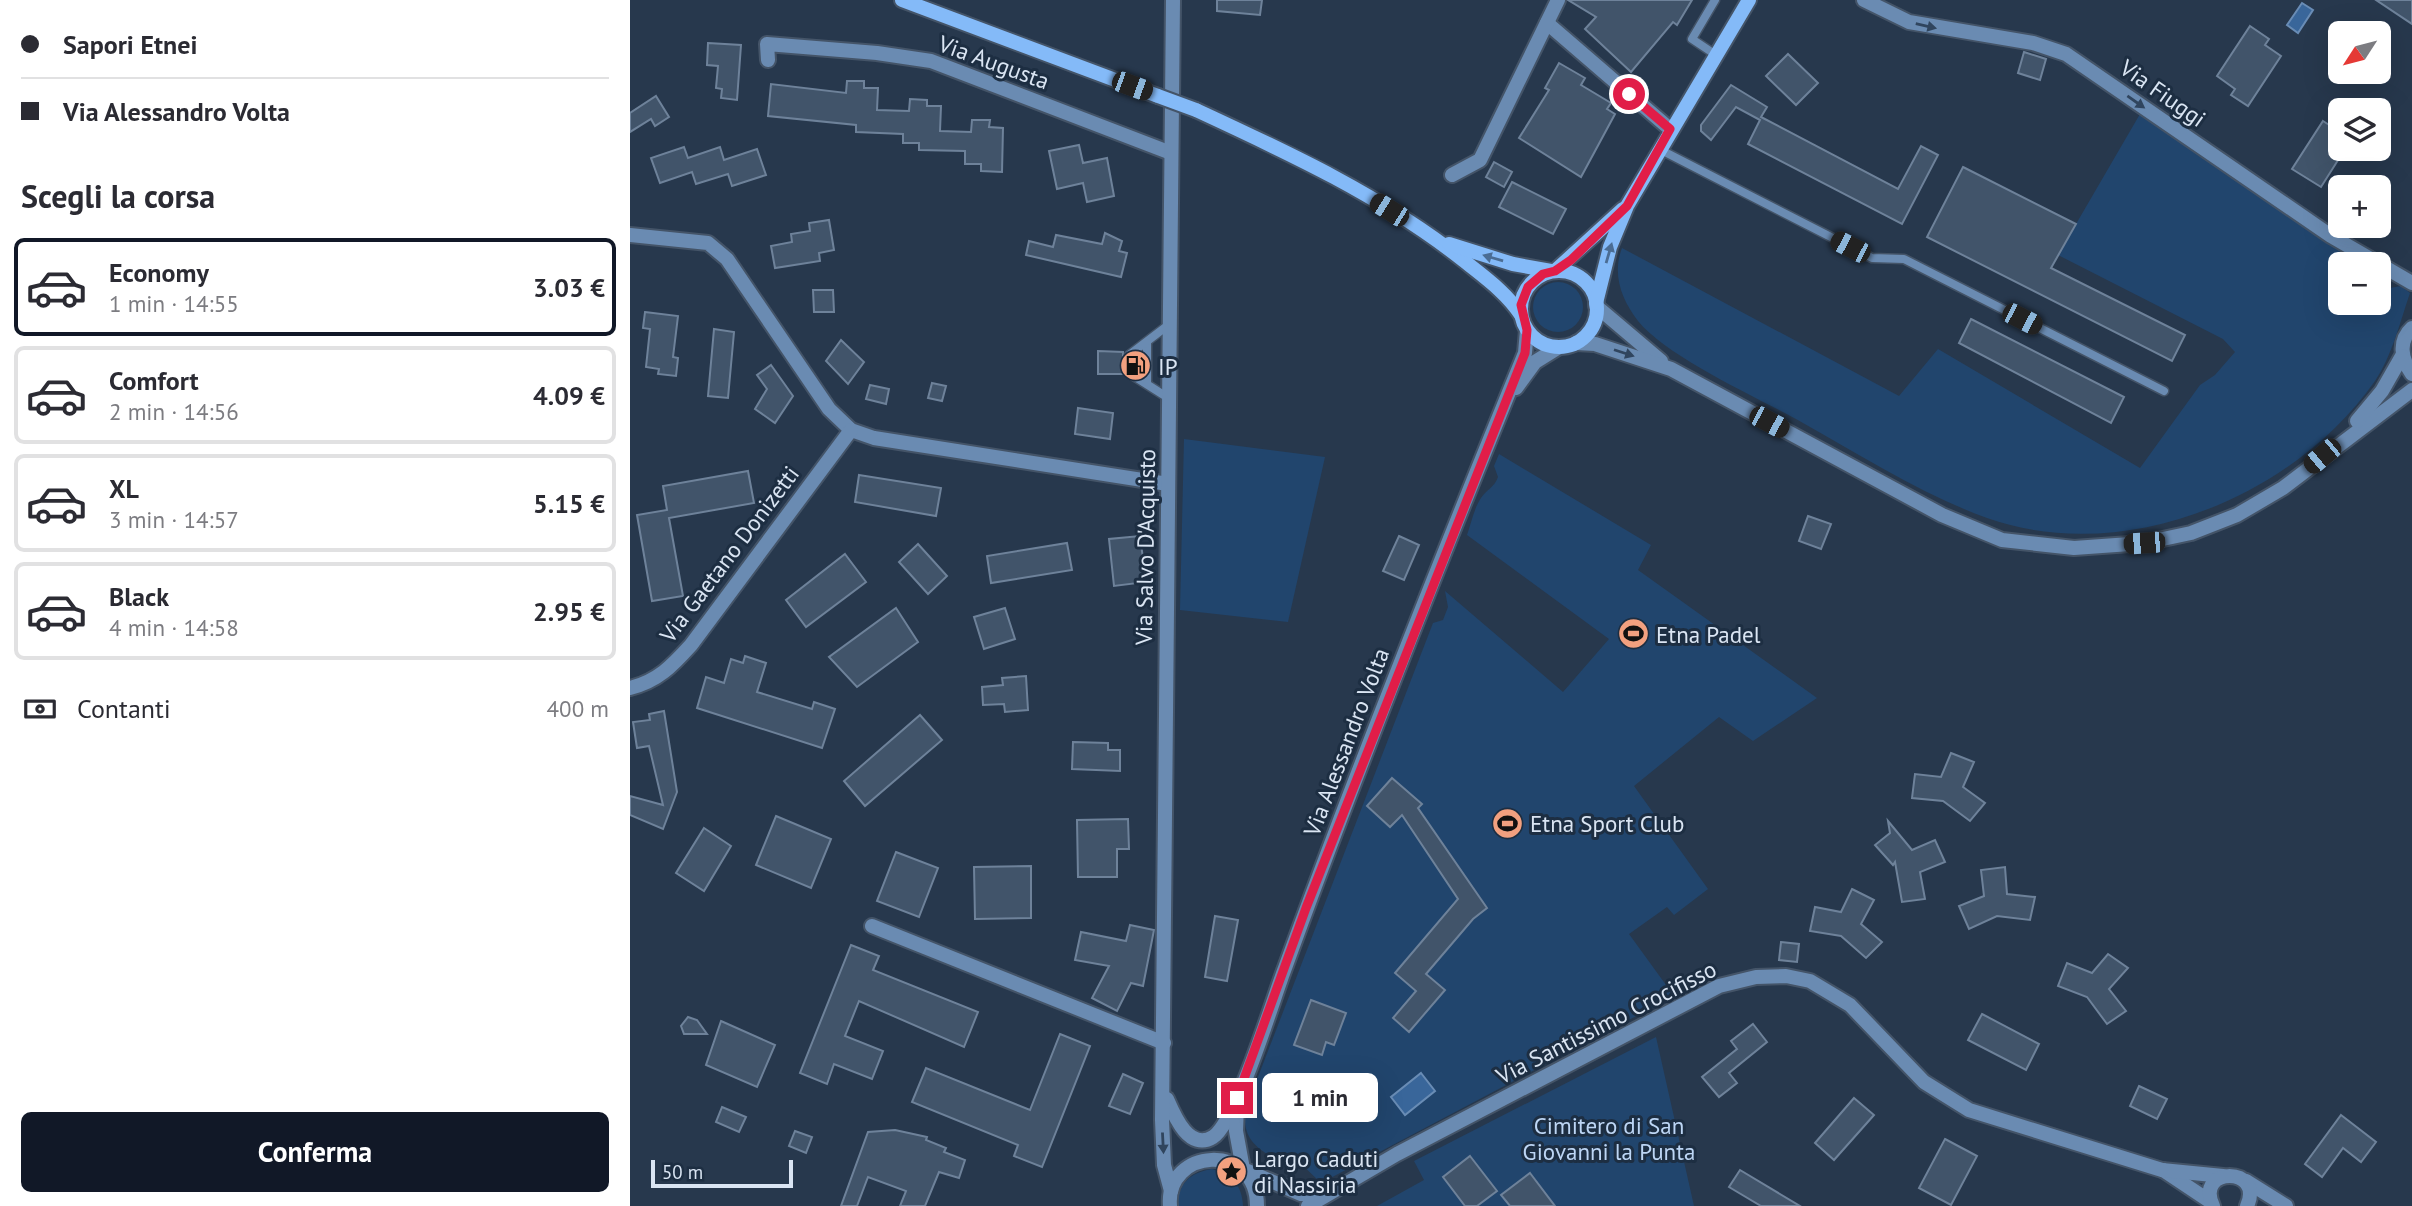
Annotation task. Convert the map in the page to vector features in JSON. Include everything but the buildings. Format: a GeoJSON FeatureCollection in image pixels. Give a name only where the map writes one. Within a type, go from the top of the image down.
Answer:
{"type":"FeatureCollection","features":[{"type":"Feature","properties":{"kind":"main road"},"geometry":{"type":"LineString","coordinates":[[902,0],[1196,110],[1342,181],[1436,239],[1497,287],[1521,315],[1527,330],[1541,342],[1559,347],[1576,343],[1590,330],[1610,247],[1627,206],[1670,129],[1749,0]]}},
{"type":"Feature","properties":{"kind":"main road"},"geometry":{"type":"LineString","coordinates":[[1521,315],[1523,295],[1528,287],[1543,274],[1554,271],[1627,206]]}},
{"type":"Feature","properties":{"kind":"main road"},"geometry":{"type":"LineString","coordinates":[[1436,239],[1513,264],[1581,278],[1593,293],[1596,304]]}},
{"type":"Feature","properties":{"kind":"street","name":"Via Salvo D'Acquisto"},"geometry":{"type":"LineString","coordinates":[[1170,1201],[1164,1165],[1164,1043],[1172,0]]}},
{"type":"Feature","properties":{"kind":"street"},"geometry":{"type":"LineString","coordinates":[[1452,175],[1480,160],[1558,0]]}},
{"type":"Feature","properties":{"kind":"street","name":"Via Fiuggi"},"geometry":{"type":"LineString","coordinates":[[1864,0],[1909,22],[2033,43],[2066,54],[2330,236],[2412,283]]}},
{"type":"Feature","properties":{"kind":"street"},"geometry":{"type":"LineString","coordinates":[[1547,23],[1670,129]]}},
{"type":"Feature","properties":{"kind":"street","name":"Via Augusta"},"geometry":{"type":"LineString","coordinates":[[768,60],[768,44],[877,53],[931,61],[1171,153]]}},
{"type":"Feature","properties":{"kind":"street"},"geometry":{"type":"LineString","coordinates":[[630,235],[708,243],[727,259],[829,409],[851,430],[874,438],[1168,484]]}},
{"type":"Feature","properties":{"kind":"street"},"geometry":{"type":"LineString","coordinates":[[1596,304],[1671,369]]}},
{"type":"Feature","properties":{"kind":"street"},"geometry":{"type":"LineString","coordinates":[[2335,446],[2382,391],[2402,356],[2410,327]]}},
{"type":"Feature","properties":{"kind":"street"},"geometry":{"type":"LineString","coordinates":[[1503,406],[1525,353],[1527,330]]}},
{"type":"Feature","properties":{"kind":"street"},"geometry":{"type":"LineString","coordinates":[[1576,343],[1595,344],[1671,369],[1942,515],[2003,540],[2074,548],[2144,543],[2191,533],[2237,515],[2283,488],[2412,390]]}},
{"type":"Feature","properties":{"kind":"street"},"geometry":{"type":"LineString","coordinates":[[1503,406],[1535,362],[1559,347]]}},
{"type":"Feature","properties":{"kind":"street"},"geometry":{"type":"LineString","coordinates":[[2402,356],[2412,374]]}},
{"type":"Feature","properties":{"kind":"street","name":"Via Alessandro Volta"},"geometry":{"type":"LineString","coordinates":[[1237,1098],[1311,895],[1503,406]]}},
{"type":"Feature","properties":{"kind":"street","name":"Via Gaetano Donizetti"},"geometry":{"type":"LineString","coordinates":[[630,688],[650,683],[667,671],[691,645],[851,430]]}},
{"type":"Feature","properties":{"kind":"street"},"geometry":{"type":"LineString","coordinates":[[872,926],[1164,1043]]}},
{"type":"Feature","properties":{"kind":"street","name":"Via Santissimo Crocifisso"},"geometry":{"type":"LineString","coordinates":[[1308,1206],[1397,1154],[1719,986],[1756,977],[1786,976],[1829,990],[1850,1005],[1924,1082],[1969,1110],[2162,1170]]}},
{"type":"Feature","properties":{"kind":"street"},"geometry":{"type":"LineString","coordinates":[[1165,1095],[1175,1119],[1202,1150],[1217,1159],[1301,1194],[1329,1194]]}},
{"type":"Feature","properties":{"kind":"street"},"geometry":{"type":"LineString","coordinates":[[1170,1201],[1187,1168],[1212,1137],[1237,1098]]}},
{"type":"Feature","properties":{"kind":"street"},"geometry":{"type":"LineString","coordinates":[[1237,1098],[1236,1131],[1243,1169],[1253,1183],[1257,1206]]}},
{"type":"Feature","properties":{"kind":"street"},"geometry":{"type":"LineString","coordinates":[[1189,1135],[1203,1140],[1212,1137]]}},
{"type":"Feature","properties":{"kind":"street"},"geometry":{"type":"LineString","coordinates":[[1187,1168],[1206,1160],[1217,1159]]}},
{"type":"Feature","properties":{"kind":"street"},"geometry":{"type":"LineString","coordinates":[[2162,1170],[2242,1179],[2286,1206]]}},
{"type":"Feature","properties":{"kind":"street"},"geometry":{"type":"LineString","coordinates":[[2162,1170],[2212,1205]]}},
{"type":"Feature","properties":{"kind":"street"},"geometry":{"type":"LineString","coordinates":[[2212,1205],[2212,1186],[2223,1176]]}},
{"type":"Feature","properties":{"kind":"street"},"geometry":{"type":"LineString","coordinates":[[2242,1179],[2250,1192],[2247,1206]]}},
{"type":"Feature","properties":{"kind":"lane"},"geometry":{"type":"LineString","coordinates":[[1714,0],[1692,39],[1716,55]]}},
{"type":"Feature","properties":{"kind":"lane"},"geometry":{"type":"LineString","coordinates":[[1660,149],[1872,258],[1904,258],[2164,391]]}},
{"type":"Feature","properties":{"kind":"lane"},"geometry":{"type":"LineString","coordinates":[[1170,398],[1129,373],[1129,355],[1171,323]]}},
{"type":"Feature","properties":{"kind":"lane"},"geometry":{"type":"LineString","coordinates":[[1147,343],[1147,382]]}},
{"type":"Feature","properties":{"kind":"green space"},"geometry":{"type":"Polygon","coordinates":[[[2140,114],[2344,252],[2328,252],[2328,315],[2391,315],[2391,288],[2401,286],[2410,293],[2386,361],[2375,381],[2341,422],[2299,458],[2253,488],[2202,511],[2149,527],[2094,534],[2040,531],[1987,518],[1916,487],[1670,349],[1638,321],[1627,304],[1618,277],[1622,248],[1899,396],[1938,349],[2140,468],[2200,385],[2215,375],[2235,352],[2223,339],[2058,255],[2140,114]]]}},
{"type":"Feature","properties":{"kind":"green space"},"geometry":{"type":"Polygon","coordinates":[[[1558,282],[1575,290],[1583,307],[1575,324],[1558,332],[1541,324],[1533,307],[1541,290],[1558,282]]]}},
{"type":"Feature","properties":{"kind":"green space"},"geometry":{"type":"Polygon","coordinates":[[[1184,439],[1325,457],[1288,622],[1180,610],[1184,439]]]}},
{"type":"Feature","properties":{"kind":"green space","name":"Etna Sport Club"},"geometry":{"type":"Polygon","coordinates":[[[1499,454],[1651,545],[1638,570],[1817,698],[1753,741],[1719,717],[1634,786],[1708,889],[1674,915],[1667,907],[1629,934],[1674,996],[1321,1183],[1293,1156],[1276,1159],[1250,1139],[1245,1125],[1246,1108],[1433,623],[1443,620],[1448,607],[1445,591],[1563,692],[1609,639],[1467,535],[1479,502],[1498,477],[1494,466],[1499,454]]]}},
{"type":"Feature","properties":{"kind":"green space","name":"Cimitero di San Giovanni la Punta"},"geometry":{"type":"Polygon","coordinates":[[[1656,1037],[1694,1206],[1377,1206],[1424,1180],[1414,1161],[1656,1037]]]}},
{"type":"Feature","properties":{"kind":"green space"},"geometry":{"type":"Polygon","coordinates":[[[1212,1169],[1235,1182],[1241,1192],[1243,1206],[1177,1206],[1180,1191],[1187,1180],[1197,1173],[1212,1169]]]}},
{"type":"Feature","properties":{"kind":"shaded area"},"geometry":{"type":"Polygon","coordinates":[[[2302,3],[2313,10],[2298,33],[2287,25],[2302,3]]]}},
{"type":"Feature","properties":{"kind":"shaded area"},"geometry":{"type":"Polygon","coordinates":[[[1421,1073],[1435,1091],[1405,1115],[1391,1097],[1421,1073]]]}},
{"type":"Feature","properties":{"kind":"place","name":"IP"},"geometry":{"type":"Point","coordinates":[1135,366]}},
{"type":"Feature","properties":{"kind":"place","name":"Etna Padel"},"geometry":{"type":"Point","coordinates":[1633,634]}},
{"type":"Feature","properties":{"kind":"place","name":"Etna Sport Club"},"geometry":{"type":"Point","coordinates":[1507,823]}},
{"type":"Feature","properties":{"kind":"place","name":"Largo Caduti di Nassiria"},"geometry":{"type":"Point","coordinates":[1231,1171]}},
{"type":"Feature","properties":{"kind":"route"},"geometry":{"type":"LineString","coordinates":[[1237,1098],[1306,908],[1487,442],[1525,353],[1527,330],[1521,315],[1523,295],[1535,279],[1555,271],[1571,260],[1627,206],[1670,129],[1629,94]]}}]}
